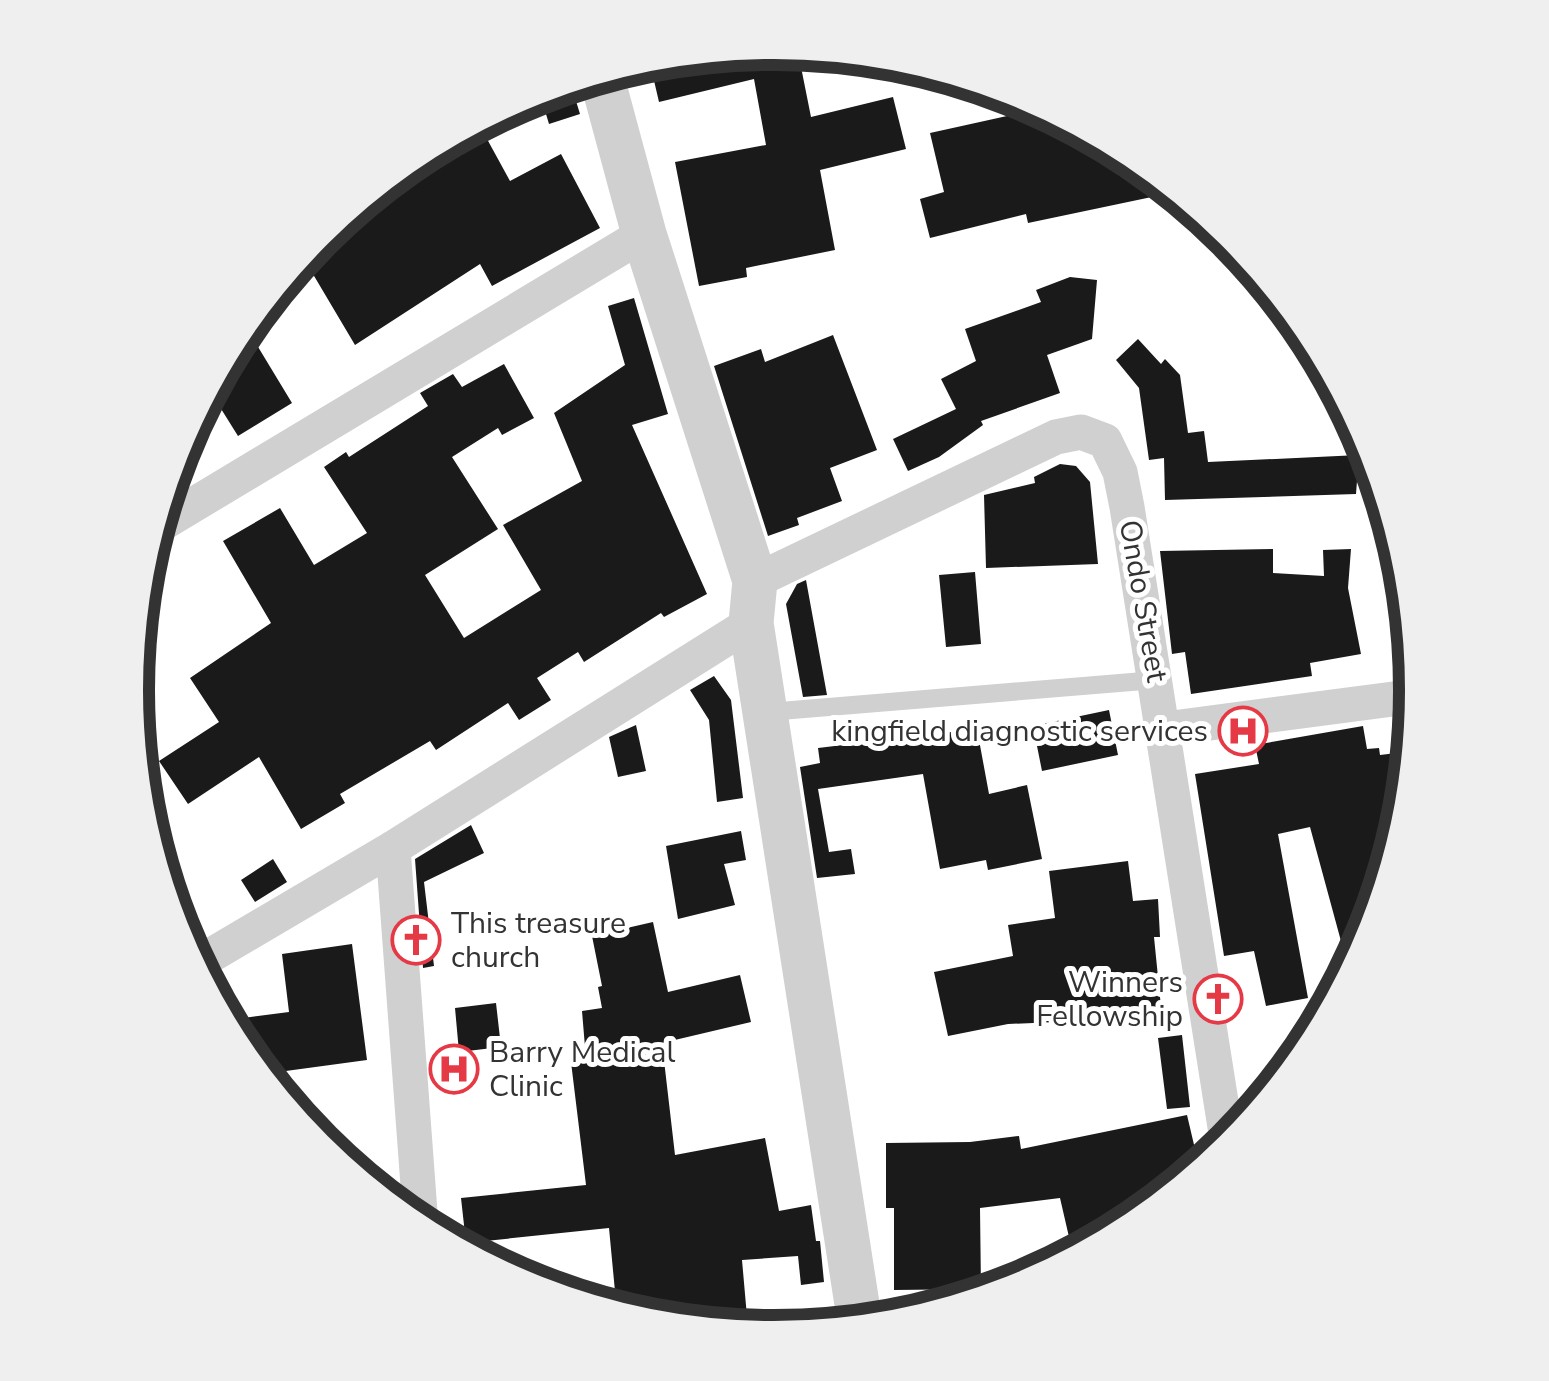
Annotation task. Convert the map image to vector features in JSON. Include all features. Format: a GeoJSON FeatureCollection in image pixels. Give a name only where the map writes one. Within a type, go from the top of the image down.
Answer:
{"type":"FeatureCollection","features":[{"type":"Feature","properties":{"kind":"street"},"geometry":{"type":"LineString","coordinates":[[605,88],[753,602],[858,1311]]}},
{"type":"Feature","properties":{"kind":"street"},"geometry":{"type":"LineString","coordinates":[[174,517],[644,234]]}},
{"type":"Feature","properties":{"kind":"street","name":"Ondo Street"},"geometry":{"type":"LineString","coordinates":[[209,956],[393,848],[753,602],[1056,437],[1081,432],[1105,440],[1120,472],[1165,729],[1225,1125]]}},
{"type":"Feature","properties":{"kind":"street"},"geometry":{"type":"LineString","coordinates":[[1165,729],[1400,698]]}},
{"type":"Feature","properties":{"kind":"street"},"geometry":{"type":"LineString","coordinates":[[393,848],[420,1206]]}},
{"type":"Feature","properties":{"kind":"lane"},"geometry":{"type":"LineString","coordinates":[[767,712],[1156,680]]}},
{"type":"Feature","properties":{"kind":"building"},"geometry":{"type":"Polygon","coordinates":[[[734,66],[801,66],[811,117],[893,97],[906,149],[820,170],[835,250],[746,268],[747,277],[699,286],[675,162],[766,145],[754,79],[659,102],[653,77],[734,66]]]}},
{"type":"Feature","properties":{"kind":"building"},"geometry":{"type":"Polygon","coordinates":[[[575,97],[580,114],[549,124],[545,109],[575,97]]]}},
{"type":"Feature","properties":{"kind":"building"},"geometry":{"type":"Polygon","coordinates":[[[1006,110],[1087,149],[1157,196],[1028,223],[1026,214],[930,238],[920,199],[944,192],[930,133],[1007,116],[1006,110]]]}},
{"type":"Feature","properties":{"kind":"building"},"geometry":{"type":"Polygon","coordinates":[[[486,137],[510,181],[561,154],[600,228],[492,286],[480,264],[355,345],[311,271],[362,220],[427,170],[486,137]]]}},
{"type":"Feature","properties":{"kind":"building"},"geometry":{"type":"Polygon","coordinates":[[[1070,277],[1097,280],[1092,339],[1047,355],[1060,393],[981,421],[983,425],[939,457],[908,471],[893,439],[956,409],[941,379],[976,361],[965,329],[1041,302],[1036,290],[1070,277]]]}},
{"type":"Feature","properties":{"kind":"building"},"geometry":{"type":"Polygon","coordinates":[[[634,298],[668,414],[632,425],[707,594],[664,617],[661,613],[584,662],[578,652],[537,678],[551,700],[519,720],[508,703],[436,750],[430,741],[340,794],[345,803],[301,829],[259,757],[188,804],[159,761],[219,722],[190,678],[271,623],[223,541],[280,508],[314,565],[367,533],[324,467],[346,452],[349,457],[428,406],[420,393],[453,374],[462,387],[504,364],[534,418],[502,435],[498,428],[452,457],[498,529],[425,575],[464,638],[541,590],[503,525],[582,481],[554,413],[625,365],[608,306],[634,298]]]}},
{"type":"Feature","properties":{"kind":"building"},"geometry":{"type":"Polygon","coordinates":[[[833,335],[877,450],[830,468],[842,501],[797,518],[799,525],[768,536],[714,366],[761,349],[765,362],[833,335]]]}},
{"type":"Feature","properties":{"kind":"building"},"geometry":{"type":"Polygon","coordinates":[[[1138,339],[1161,364],[1165,359],[1180,375],[1188,433],[1204,431],[1208,462],[1354,455],[1358,466],[1356,494],[1165,500],[1164,458],[1149,460],[1139,388],[1116,360],[1138,339]]]}},
{"type":"Feature","properties":{"kind":"building"},"geometry":{"type":"Polygon","coordinates":[[[255,342],[292,403],[238,436],[219,405],[255,342]]]}},
{"type":"Feature","properties":{"kind":"building"},"geometry":{"type":"Polygon","coordinates":[[[1060,464],[1076,466],[1090,482],[1098,564],[986,568],[984,495],[1035,483],[1034,477],[1060,464]]]}},
{"type":"Feature","properties":{"kind":"building"},"geometry":{"type":"Polygon","coordinates":[[[1273,549],[1273,573],[1324,576],[1323,550],[1351,549],[1348,588],[1361,654],[1310,663],[1312,676],[1191,694],[1185,652],[1172,654],[1160,551],[1273,549]]]}},
{"type":"Feature","properties":{"kind":"building"},"geometry":{"type":"Polygon","coordinates":[[[975,572],[981,644],[946,647],[939,575],[975,572]]]}},
{"type":"Feature","properties":{"kind":"building"},"geometry":{"type":"Polygon","coordinates":[[[806,580],[827,695],[803,697],[786,604],[797,584],[806,580]]]}},
{"type":"Feature","properties":{"kind":"building"},"geometry":{"type":"Polygon","coordinates":[[[714,676],[731,700],[743,798],[717,802],[709,720],[690,690],[714,676]]]}},
{"type":"Feature","properties":{"kind":"building"},"geometry":{"type":"Polygon","coordinates":[[[1109,710],[1118,755],[1042,771],[1033,726],[1109,710]]]}},
{"type":"Feature","properties":{"kind":"building"},"geometry":{"type":"Polygon","coordinates":[[[636,725],[646,771],[618,777],[609,737],[636,725]]]}},
{"type":"Feature","properties":{"kind":"building"},"geometry":{"type":"Polygon","coordinates":[[[1363,726],[1367,749],[1379,748],[1380,755],[1397,753],[1379,852],[1343,949],[1310,827],[1278,834],[1308,998],[1266,1006],[1254,951],[1224,956],[1195,774],[1259,764],[1255,745],[1363,726]]]}},
{"type":"Feature","properties":{"kind":"building"},"geometry":{"type":"Polygon","coordinates":[[[977,729],[989,794],[1027,785],[1042,859],[988,870],[986,860],[940,869],[923,774],[818,789],[829,852],[851,849],[855,874],[817,878],[800,767],[820,763],[818,748],[977,729]]]}},
{"type":"Feature","properties":{"kind":"building"},"geometry":{"type":"Polygon","coordinates":[[[471,825],[484,853],[424,882],[434,966],[423,968],[415,859],[471,825]]]}},
{"type":"Feature","properties":{"kind":"building"},"geometry":{"type":"Polygon","coordinates":[[[741,831],[746,860],[724,864],[735,905],[678,919],[666,846],[741,831]]]}},
{"type":"Feature","properties":{"kind":"building"},"geometry":{"type":"Polygon","coordinates":[[[273,859],[287,882],[255,902],[241,880],[273,859]]]}},
{"type":"Feature","properties":{"kind":"building"},"geometry":{"type":"Polygon","coordinates":[[[1128,861],[1133,901],[1158,899],[1160,937],[1154,937],[1162,1017],[1080,1025],[1080,1021],[1008,1024],[948,1036],[934,972],[1013,956],[1008,925],[1055,918],[1049,871],[1128,861]]]}},
{"type":"Feature","properties":{"kind":"building"},"geometry":{"type":"Polygon","coordinates":[[[653,922],[668,992],[740,975],[751,1022],[662,1043],[675,1155],[765,1138],[779,1211],[811,1205],[824,1282],[801,1285],[798,1256],[742,1260],[747,1315],[693,1311],[615,1296],[609,1228],[480,1242],[465,1234],[461,1198],[586,1185],[571,1062],[586,1059],[582,1011],[602,1008],[598,987],[602,986],[592,936],[653,922]]]}},
{"type":"Feature","properties":{"kind":"building"},"geometry":{"type":"Polygon","coordinates":[[[352,944],[367,1060],[278,1071],[242,1018],[289,1012],[282,954],[352,944]]]}},
{"type":"Feature","properties":{"kind":"building"},"geometry":{"type":"Polygon","coordinates":[[[496,1003],[501,1047],[459,1052],[455,1008],[496,1003]]]}},
{"type":"Feature","properties":{"kind":"building"},"geometry":{"type":"Polygon","coordinates":[[[1182,1035],[1190,1107],[1167,1109],[1158,1038],[1182,1035]]]}},
{"type":"Feature","properties":{"kind":"building"},"geometry":{"type":"Polygon","coordinates":[[[1187,1115],[1196,1153],[1122,1211],[1070,1241],[1060,1198],[980,1208],[981,1281],[955,1289],[894,1290],[894,1208],[886,1208],[886,1143],[970,1142],[1019,1136],[1021,1149],[1187,1115]]]}},
{"type":"Feature","properties":{"kind":"place","name":"kingfield diagnostic services"},"geometry":{"type":"Point","coordinates":[1243,731]}},
{"type":"Feature","properties":{"kind":"place","name":"This treasure church"},"geometry":{"type":"Point","coordinates":[416,940]}},
{"type":"Feature","properties":{"kind":"place","name":"Winners Fellowship"},"geometry":{"type":"Point","coordinates":[1218,999]}},
{"type":"Feature","properties":{"kind":"place","name":"Barry Medical Clinic"},"geometry":{"type":"Point","coordinates":[454,1069]}}]}
